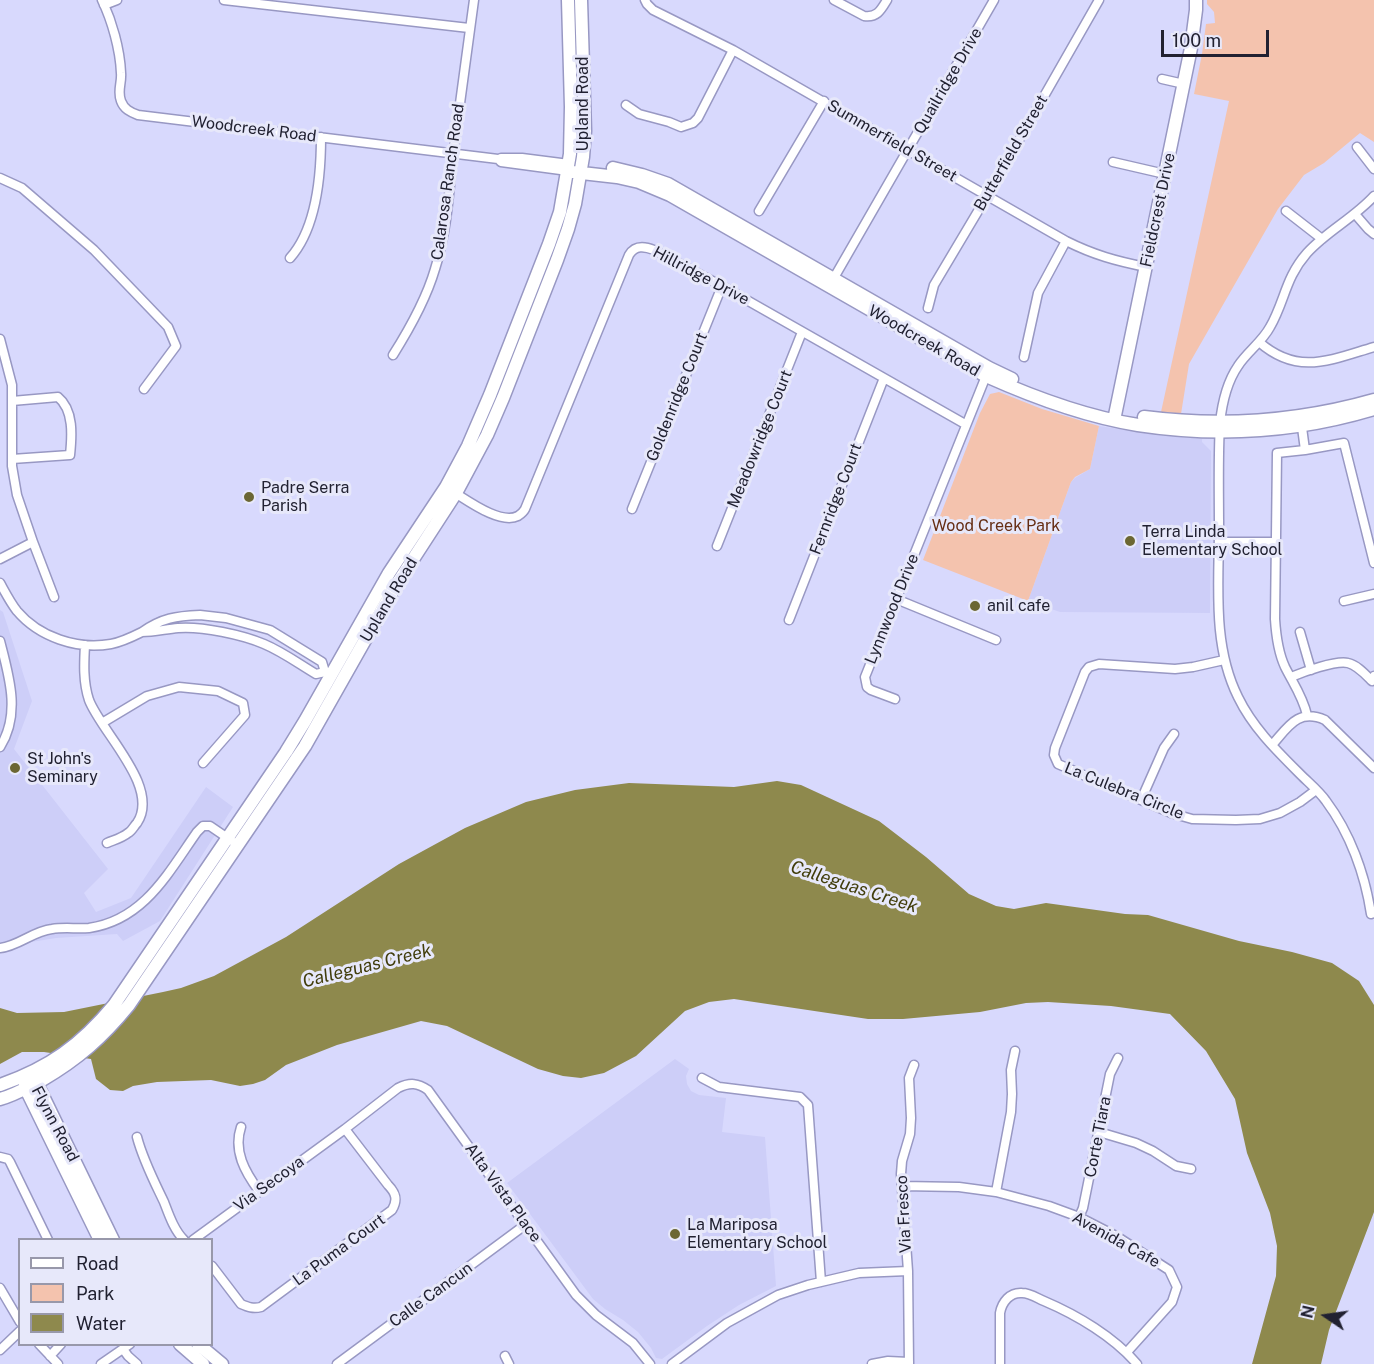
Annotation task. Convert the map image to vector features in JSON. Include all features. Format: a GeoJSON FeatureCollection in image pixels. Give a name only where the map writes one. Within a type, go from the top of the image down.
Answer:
{"type":"FeatureCollection","features":[{"type":"Feature","properties":{"kind":"main road","name":"Upland Road"},"geometry":{"type":"LineString","coordinates":[[0,1085],[29,1083],[95,1028],[128,987],[305,747],[451,490],[487,435],[553,271],[575,204],[568,0]]}},
{"type":"Feature","properties":{"kind":"main road","name":"Upland Road"},"geometry":{"type":"LineString","coordinates":[[575,168],[585,120],[581,0]]}},
{"type":"Feature","properties":{"kind":"main road","name":"Fieldcrest Drive"},"geometry":{"type":"LineString","coordinates":[[1115,417],[1191,48],[1196,0]]}},
{"type":"Feature","properties":{"kind":"main road","name":"Woodcreek Road"},"geometry":{"type":"LineString","coordinates":[[575,168],[652,187],[1038,398],[1166,428],[1273,429],[1374,400]]}},
{"type":"Feature","properties":{"kind":"main road","name":"Woodcreek Road"},"geometry":{"type":"LineString","coordinates":[[1301,421],[1346,417],[1374,409]]}},
{"type":"Feature","properties":{"kind":"main road","name":"Upland Road"},"geometry":{"type":"LineString","coordinates":[[0,1100],[69,1064],[107,1031],[142,987],[233,842]]}},
{"type":"Feature","properties":{"kind":"main road","name":"Flynn Road"},"geometry":{"type":"LineString","coordinates":[[29,1083],[100,1238]]}},
{"type":"Feature","properties":{"kind":"main road","name":"Flynn Road"},"geometry":{"type":"LineString","coordinates":[[29,1083],[112,1238]]}},
{"type":"Feature","properties":{"kind":"main road"},"geometry":{"type":"LineString","coordinates":[[182,1346],[203,1364]]}},
{"type":"Feature","properties":{"kind":"main road"},"geometry":{"type":"LineString","coordinates":[[200,1346],[222,1364]]}},
{"type":"Feature","properties":{"kind":"street"},"geometry":{"type":"LineString","coordinates":[[103,2],[117,0]]}},
{"type":"Feature","properties":{"kind":"street"},"geometry":{"type":"LineString","coordinates":[[224,0],[469,28]]}},
{"type":"Feature","properties":{"kind":"street","name":"Calarosa Ranch Road"},"geometry":{"type":"LineString","coordinates":[[393,355],[411,327],[435,269],[446,218],[474,0]]}},
{"type":"Feature","properties":{"kind":"street","name":"Summerfield Street"},"geometry":{"type":"LineString","coordinates":[[645,0],[653,10],[733,50],[1066,241],[1090,253],[1146,267]]}},
{"type":"Feature","properties":{"kind":"street"},"geometry":{"type":"LineString","coordinates":[[834,0],[864,16],[873,16],[880,12],[887,0]]}},
{"type":"Feature","properties":{"kind":"street","name":"Quailridge Drive"},"geometry":{"type":"LineString","coordinates":[[831,283],[994,0]]}},
{"type":"Feature","properties":{"kind":"street","name":"Butterfield Street"},"geometry":{"type":"LineString","coordinates":[[928,308],[934,285],[1099,0]]}},
{"type":"Feature","properties":{"kind":"street","name":"Woodcreek Road"},"geometry":{"type":"LineString","coordinates":[[103,2],[120,60],[120,100],[131,113],[498,159],[501,162],[575,168]]}},
{"type":"Feature","properties":{"kind":"street"},"geometry":{"type":"LineString","coordinates":[[626,105],[639,114],[669,122],[675,126],[681,127],[693,123],[698,118],[733,50]]}},
{"type":"Feature","properties":{"kind":"street"},"geometry":{"type":"LineString","coordinates":[[1162,79],[1184,84]]}},
{"type":"Feature","properties":{"kind":"street"},"geometry":{"type":"LineString","coordinates":[[759,211],[824,102]]}},
{"type":"Feature","properties":{"kind":"street"},"geometry":{"type":"LineString","coordinates":[[290,258],[304,238],[311,218],[319,171],[321,137]]}},
{"type":"Feature","properties":{"kind":"street"},"geometry":{"type":"LineString","coordinates":[[1357,147],[1374,169]]}},
{"type":"Feature","properties":{"kind":"street"},"geometry":{"type":"LineString","coordinates":[[1113,162],[1165,174]]}},
{"type":"Feature","properties":{"kind":"street"},"geometry":{"type":"LineString","coordinates":[[0,178],[22,188],[94,250],[168,327],[176,346],[144,389]]}},
{"type":"Feature","properties":{"kind":"street"},"geometry":{"type":"LineString","coordinates":[[1372,913],[1361,869],[1349,840],[1325,800],[1260,733],[1245,711],[1224,660],[1220,628],[1219,427],[1233,376],[1239,365],[1269,329],[1291,276],[1305,255],[1322,238],[1355,214],[1374,196]]}},
{"type":"Feature","properties":{"kind":"street"},"geometry":{"type":"LineString","coordinates":[[1286,211],[1322,238]]}},
{"type":"Feature","properties":{"kind":"street"},"geometry":{"type":"LineString","coordinates":[[1355,214],[1374,234]]}},
{"type":"Feature","properties":{"kind":"street"},"geometry":{"type":"LineString","coordinates":[[1024,357],[1038,293],[1066,241]]}},
{"type":"Feature","properties":{"kind":"street","name":"Hillridge Drive"},"geometry":{"type":"LineString","coordinates":[[451,490],[485,510],[505,517],[512,518],[525,509],[631,251],[639,247],[646,247],[722,286],[966,424]]}},
{"type":"Feature","properties":{"kind":"street","name":"Goldenridge Court"},"geometry":{"type":"LineString","coordinates":[[632,508],[722,286]]}},
{"type":"Feature","properties":{"kind":"street","name":"Meadowridge Court"},"geometry":{"type":"LineString","coordinates":[[717,546],[802,332]]}},
{"type":"Feature","properties":{"kind":"street"},"geometry":{"type":"LineString","coordinates":[[0,339],[12,385],[12,459],[17,495],[54,597]]}},
{"type":"Feature","properties":{"kind":"street"},"geometry":{"type":"LineString","coordinates":[[1259,342],[1279,357],[1306,363],[1329,360],[1374,347]]}},
{"type":"Feature","properties":{"kind":"street","name":"Lynnwood Drive"},"geometry":{"type":"LineString","coordinates":[[896,699],[871,690],[867,687],[865,677],[988,372]]}},
{"type":"Feature","properties":{"kind":"street","name":"Fernridge Court"},"geometry":{"type":"LineString","coordinates":[[789,620],[884,378]]}},
{"type":"Feature","properties":{"kind":"street"},"geometry":{"type":"LineString","coordinates":[[12,401],[58,397],[68,411],[72,435],[70,455],[12,459]]}},
{"type":"Feature","properties":{"kind":"street"},"geometry":{"type":"LineString","coordinates":[[1301,421],[1305,450]]}},
{"type":"Feature","properties":{"kind":"street"},"geometry":{"type":"LineString","coordinates":[[1307,715],[1297,686],[1284,664],[1276,635],[1276,453],[1344,443],[1374,563]]}},
{"type":"Feature","properties":{"kind":"street"},"geometry":{"type":"LineString","coordinates":[[1219,542],[1276,542]]}},
{"type":"Feature","properties":{"kind":"street"},"geometry":{"type":"LineString","coordinates":[[0,559],[33,543]]}},
{"type":"Feature","properties":{"kind":"street"},"geometry":{"type":"LineString","coordinates":[[0,583],[18,611],[35,628],[71,643],[92,646],[113,644],[129,639],[155,623],[178,616],[200,615],[226,618],[270,630],[322,662],[325,672],[316,674],[263,644],[224,633],[178,628],[142,632]]}},
{"type":"Feature","properties":{"kind":"street"},"geometry":{"type":"LineString","coordinates":[[1344,601],[1374,594]]}},
{"type":"Feature","properties":{"kind":"street"},"geometry":{"type":"LineString","coordinates":[[896,599],[996,640]]}},
{"type":"Feature","properties":{"kind":"street"},"geometry":{"type":"LineString","coordinates":[[1300,632],[1311,670]]}},
{"type":"Feature","properties":{"kind":"street"},"geometry":{"type":"LineString","coordinates":[[0,640],[10,679],[12,710],[10,726],[0,747]]}},
{"type":"Feature","properties":{"kind":"street"},"geometry":{"type":"LineString","coordinates":[[85,645],[84,676],[89,700],[135,774],[143,799],[140,818],[130,833],[107,843]]}},
{"type":"Feature","properties":{"kind":"street","name":"La Culebra Circle"},"geometry":{"type":"LineString","coordinates":[[1224,660],[1193,668],[1175,669],[1099,664],[1089,667],[1055,748],[1056,761],[1062,767],[1170,813],[1192,819],[1260,819],[1280,813],[1316,790]]}},
{"type":"Feature","properties":{"kind":"street"},"geometry":{"type":"LineString","coordinates":[[1291,677],[1345,662],[1351,664],[1372,681],[1374,676]]}},
{"type":"Feature","properties":{"kind":"street"},"geometry":{"type":"LineString","coordinates":[[102,723],[147,696],[179,687],[218,691],[243,703],[245,715],[203,763]]}},
{"type":"Feature","properties":{"kind":"street"},"geometry":{"type":"LineString","coordinates":[[1272,745],[1292,723],[1301,717],[1318,716],[1325,720],[1374,768]]}},
{"type":"Feature","properties":{"kind":"street"},"geometry":{"type":"LineString","coordinates":[[1141,800],[1164,748],[1174,734]]}},
{"type":"Feature","properties":{"kind":"street"},"geometry":{"type":"LineString","coordinates":[[0,948],[16,944],[51,929],[90,928],[126,916],[147,900],[203,826],[210,826],[233,842]]}},
{"type":"Feature","properties":{"kind":"street"},"geometry":{"type":"LineString","coordinates":[[996,1192],[1011,1113],[1011,1070],[1015,1051]]}},
{"type":"Feature","properties":{"kind":"street","name":"Corte Tiara"},"geometry":{"type":"LineString","coordinates":[[1079,1217],[1083,1208],[1110,1074],[1118,1058]]}},
{"type":"Feature","properties":{"kind":"street","name":"Via Fresco"},"geometry":{"type":"LineString","coordinates":[[909,1363],[908,1271],[901,1174],[902,1161],[910,1134],[909,1078],[914,1065]]}},
{"type":"Feature","properties":{"kind":"street"},"geometry":{"type":"LineString","coordinates":[[702,1078],[719,1087],[800,1097],[808,1105],[820,1282]]}},
{"type":"Feature","properties":{"kind":"street","name":"Alta Vista Place"},"geometry":{"type":"LineString","coordinates":[[345,1129],[398,1088],[409,1084],[420,1085],[428,1090],[583,1303],[633,1342],[650,1364]]}},
{"type":"Feature","properties":{"kind":"street"},"geometry":{"type":"LineString","coordinates":[[241,1127],[238,1136],[238,1151],[252,1182],[259,1191]]}},
{"type":"Feature","properties":{"kind":"street","name":"Via Secoya"},"geometry":{"type":"LineString","coordinates":[[194,1238],[345,1129]]}},
{"type":"Feature","properties":{"kind":"street","name":"La Puma Court"},"geometry":{"type":"LineString","coordinates":[[213,1267],[241,1304],[248,1307],[261,1307],[392,1210],[396,1198],[394,1191],[345,1129]]}},
{"type":"Feature","properties":{"kind":"street"},"geometry":{"type":"LineString","coordinates":[[1099,1132],[1136,1143],[1176,1166],[1191,1169]]}},
{"type":"Feature","properties":{"kind":"street"},"geometry":{"type":"LineString","coordinates":[[137,1137],[146,1164],[183,1238]]}},
{"type":"Feature","properties":{"kind":"street"},"geometry":{"type":"LineString","coordinates":[[0,1157],[10,1162],[48,1238]]}},
{"type":"Feature","properties":{"kind":"street","name":"Avenida Cafe"},"geometry":{"type":"LineString","coordinates":[[902,1186],[959,1187],[996,1192],[1041,1204],[1079,1217],[1116,1236],[1169,1270],[1177,1287],[1172,1302],[1127,1352]]}},
{"type":"Feature","properties":{"kind":"street","name":"Calle Cancun"},"geometry":{"type":"LineString","coordinates":[[337,1364],[350,1360],[525,1225]]}},
{"type":"Feature","properties":{"kind":"street"},"geometry":{"type":"LineString","coordinates":[[672,1364],[727,1323],[778,1295],[808,1284],[859,1273],[908,1271]]}},
{"type":"Feature","properties":{"kind":"street"},"geometry":{"type":"LineString","coordinates":[[0,1288],[18,1319]]}},
{"type":"Feature","properties":{"kind":"street"},"geometry":{"type":"LineString","coordinates":[[1000,1364],[1000,1313],[1004,1302],[1018,1293],[1030,1294],[1085,1322],[1127,1352],[1137,1364]]}},
{"type":"Feature","properties":{"kind":"street"},"geometry":{"type":"LineString","coordinates":[[0,1350],[18,1333]]}},
{"type":"Feature","properties":{"kind":"street"},"geometry":{"type":"LineString","coordinates":[[41,1346],[58,1364]]}},
{"type":"Feature","properties":{"kind":"street"},"geometry":{"type":"LineString","coordinates":[[50,1356],[60,1346]]}},
{"type":"Feature","properties":{"kind":"street"},"geometry":{"type":"LineString","coordinates":[[101,1364],[127,1346],[128,1356],[137,1364]]}},
{"type":"Feature","properties":{"kind":"street"},"geometry":{"type":"LineString","coordinates":[[872,1364],[888,1361],[909,1363]]}},
{"type":"Feature","properties":{"kind":"shaded area","name":"Terra Linda Elementary School"},"geometry":{"type":"Polygon","coordinates":[[[1099,426],[1202,439],[1211,451],[1210,613],[1060,612],[1028,601],[1071,482],[1090,469],[1099,426]]]}},
{"type":"Feature","properties":{"kind":"shaded area","name":"St John's Seminary"},"geometry":{"type":"Polygon","coordinates":[[[0,610],[3,612],[32,701],[14,749],[108,869],[84,893],[96,912],[131,898],[206,787],[233,807],[160,921],[123,941],[117,934],[56,938],[0,947],[0,610]]]}},
{"type":"Feature","properties":{"kind":"shaded area"},"geometry":{"type":"Polygon","coordinates":[[[675,1059],[689,1069],[686,1076],[691,1091],[699,1095],[726,1098],[722,1132],[765,1137],[776,1286],[739,1305],[662,1359],[656,1358],[638,1332],[593,1299],[507,1183],[675,1059]]]}},
{"type":"Feature","properties":{"kind":"green space"},"geometry":{"type":"Polygon","coordinates":[[[1207,0],[1374,0],[1374,142],[1360,133],[1324,163],[1304,175],[1278,209],[1189,364],[1181,414],[1161,412],[1229,101],[1194,94],[1206,24],[1215,23],[1214,12],[1207,4],[1207,0]]]}},
{"type":"Feature","properties":{"kind":"green space","name":"Wood Creek Park"},"geometry":{"type":"Polygon","coordinates":[[[999,392],[1042,409],[1099,426],[1090,469],[1075,477],[1071,482],[1028,601],[923,560],[980,413],[990,394],[999,392]]]}},
{"type":"Feature","properties":{"kind":"water","name":"Calleguas Creek"},"geometry":{"type":"Polygon","coordinates":[[[777,781],[801,785],[879,821],[969,894],[996,906],[1014,909],[1046,903],[1148,915],[1239,941],[1332,963],[1359,981],[1374,1005],[1374,1212],[1329,1330],[1321,1364],[1252,1364],[1276,1276],[1277,1246],[1270,1213],[1247,1153],[1235,1099],[1206,1051],[1170,1014],[1111,1006],[1048,1002],[1026,1003],[980,1012],[903,1019],[868,1019],[734,999],[709,1002],[685,1011],[636,1056],[604,1073],[581,1078],[538,1069],[447,1026],[421,1021],[337,1045],[286,1065],[265,1080],[240,1086],[211,1080],[157,1082],[133,1086],[123,1091],[110,1090],[96,1079],[91,1059],[44,1052],[22,1052],[0,1064],[0,1008],[17,1013],[64,1012],[181,988],[214,976],[286,937],[399,864],[465,828],[526,802],[575,790],[629,783],[734,787],[777,781]]]}},
{"type":"Feature","properties":{"kind":"place","name":"Padre Serra Parish"},"geometry":{"type":"Point","coordinates":[249,497]}},
{"type":"Feature","properties":{"kind":"place","name":"Terra Linda Elementary School"},"geometry":{"type":"Point","coordinates":[1130,541]}},
{"type":"Feature","properties":{"kind":"place","name":"anil cafe"},"geometry":{"type":"Point","coordinates":[975,606]}},
{"type":"Feature","properties":{"kind":"place","name":"St John's Seminary"},"geometry":{"type":"Point","coordinates":[15,768]}},
{"type":"Feature","properties":{"kind":"place","name":"La Mariposa Elementary School"},"geometry":{"type":"Point","coordinates":[675,1234]}}]}
